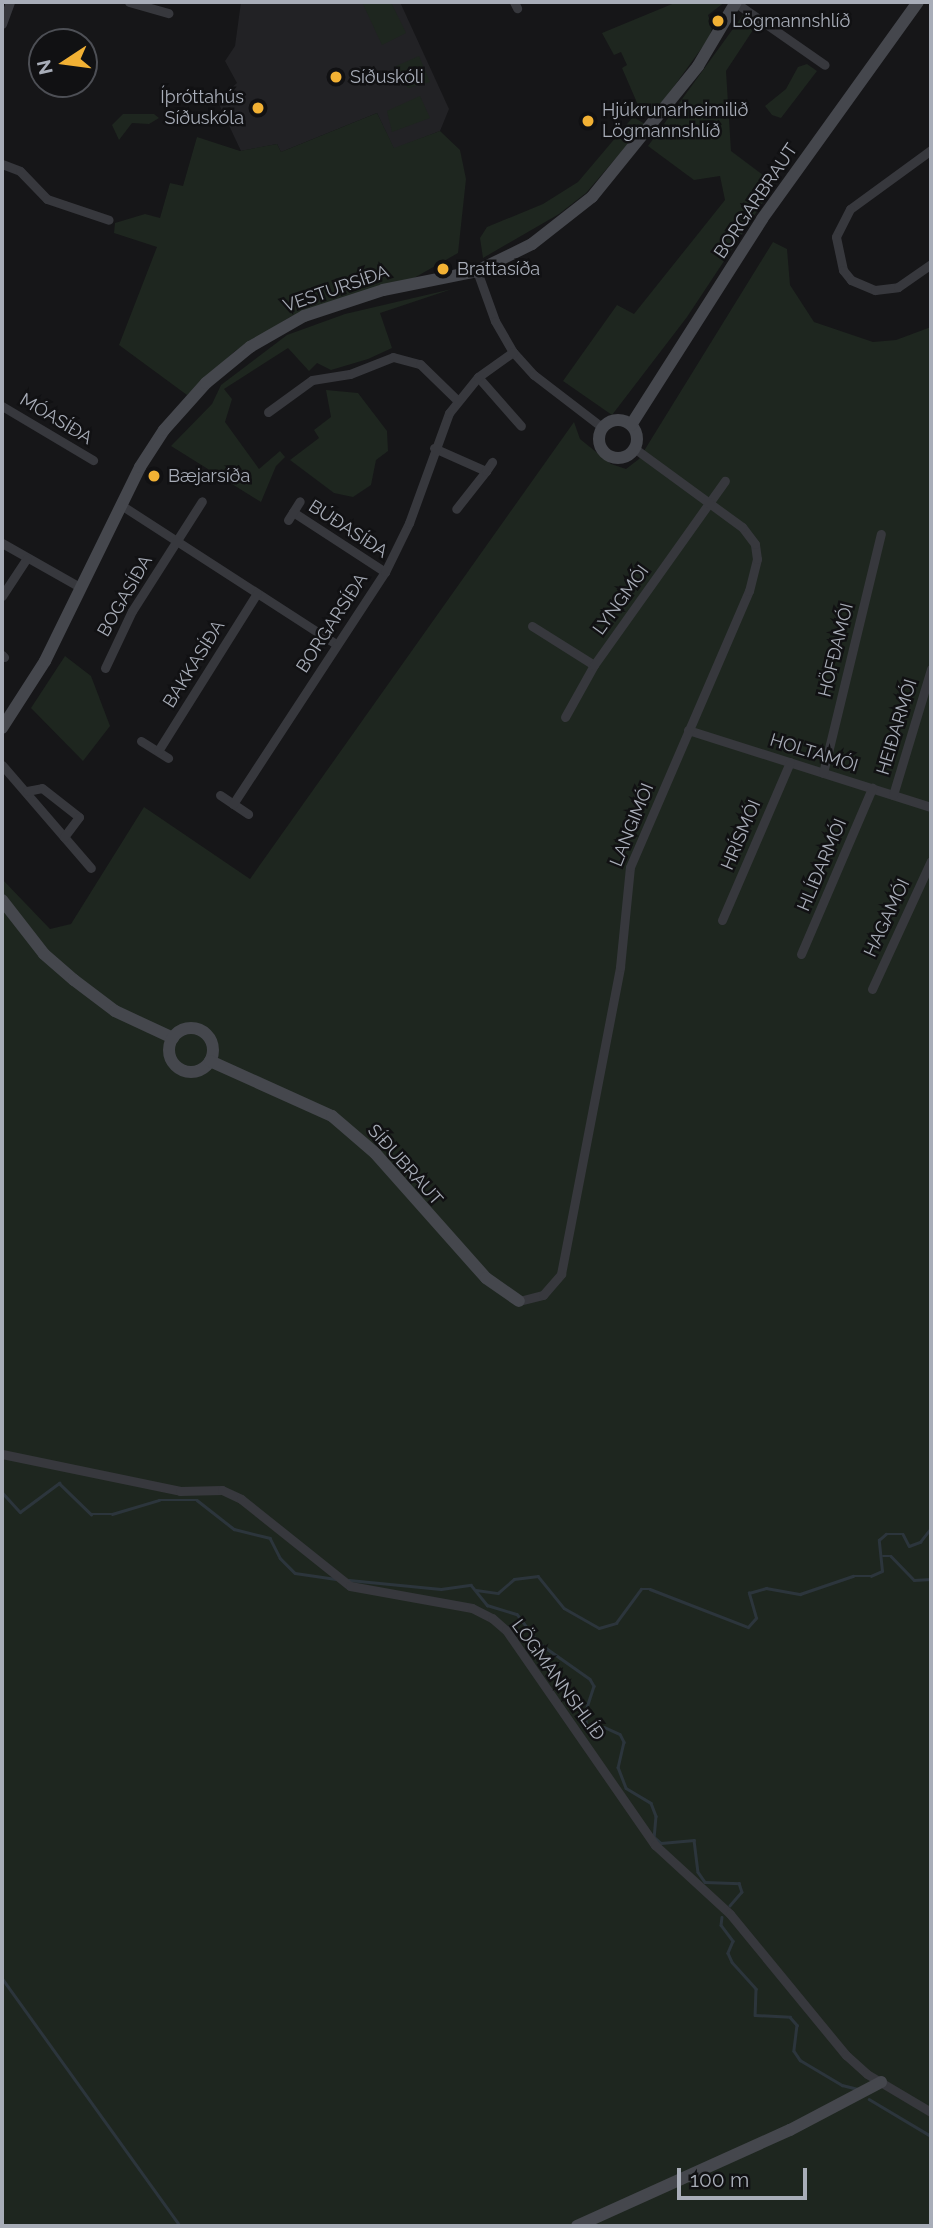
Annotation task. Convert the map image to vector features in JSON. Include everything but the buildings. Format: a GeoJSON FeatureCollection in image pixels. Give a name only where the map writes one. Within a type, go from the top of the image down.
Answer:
{"type":"FeatureCollection","features":[{"type":"Feature","properties":{"kind":"street"},"geometry":{"type":"LineString","coordinates":[[2,23],[10,2]]}},
{"type":"Feature","properties":{"kind":"street"},"geometry":{"type":"LineString","coordinates":[[129,2],[168,13]]}},
{"type":"Feature","properties":{"kind":"street","name":"VESTURSÍÐA"},"geometry":{"type":"LineString","coordinates":[[2,728],[45,662],[78,586],[152,449],[178,413],[220,370],[267,335],[363,295],[477,271],[532,244],[592,197],[698,66],[736,2],[825,65]]}},
{"type":"Feature","properties":{"kind":"street","name":"BORGARBRAUT"},"geometry":{"type":"LineString","coordinates":[[631,425],[762,219],[918,2]]}},
{"type":"Feature","properties":{"kind":"street"},"geometry":{"type":"LineString","coordinates":[[931,150],[850,209],[836,237],[843,270],[851,280],[875,290],[898,287],[931,264]]}},
{"type":"Feature","properties":{"kind":"street"},"geometry":{"type":"LineString","coordinates":[[2,164],[20,171],[47,199],[108,220]]}},
{"type":"Feature","properties":{"kind":"street"},"geometry":{"type":"LineString","coordinates":[[477,271],[495,321],[513,352],[534,375],[603,428]]}},
{"type":"Feature","properties":{"kind":"street","name":"BORGARSÍÐA"},"geometry":{"type":"LineString","coordinates":[[233,804],[385,572],[409,523],[434,448],[457,401],[478,377],[513,352]]}},
{"type":"Feature","properties":{"kind":"street"},"geometry":{"type":"LineString","coordinates":[[268,412],[315,379],[350,374],[393,357],[420,364],[457,401]]}},
{"type":"Feature","properties":{"kind":"street"},"geometry":{"type":"LineString","coordinates":[[478,377],[521,426]]}},
{"type":"Feature","properties":{"kind":"street","name":"MÓASÍÐA"},"geometry":{"type":"LineString","coordinates":[[2,406],[93,460]]}},
{"type":"Feature","properties":{"kind":"street"},"geometry":{"type":"LineString","coordinates":[[613,421],[631,425],[636,436],[634,448],[625,456],[608,455],[599,440],[603,428],[613,421]]}},
{"type":"Feature","properties":{"kind":"street"},"geometry":{"type":"LineString","coordinates":[[434,448],[486,471]]}},
{"type":"Feature","properties":{"kind":"street","name":"LANGIMÓI"},"geometry":{"type":"LineString","coordinates":[[519,1301],[543,1295],[561,1274],[620,967],[629,867],[749,591],[757,559],[748,534],[634,448]]}},
{"type":"Feature","properties":{"kind":"street"},"geometry":{"type":"LineString","coordinates":[[456,509],[492,462]]}},
{"type":"Feature","properties":{"kind":"street","name":"LYNGMÓI"},"geometry":{"type":"LineString","coordinates":[[565,717],[594,665],[725,481]]}},
{"type":"Feature","properties":{"kind":"street"},"geometry":{"type":"LineString","coordinates":[[177,541],[202,501]]}},
{"type":"Feature","properties":{"kind":"street","name":"BÚÐASÍÐA"},"geometry":{"type":"LineString","coordinates":[[300,501],[291,516],[385,572]]}},
{"type":"Feature","properties":{"kind":"street"},"geometry":{"type":"LineString","coordinates":[[121,505],[336,644]]}},
{"type":"Feature","properties":{"kind":"street","name":"HÖFÐAMÓI"},"geometry":{"type":"LineString","coordinates":[[823,773],[881,534]]}},
{"type":"Feature","properties":{"kind":"street","name":"BOGASÍÐA"},"geometry":{"type":"LineString","coordinates":[[105,668],[132,611],[177,541]]}},
{"type":"Feature","properties":{"kind":"street"},"geometry":{"type":"LineString","coordinates":[[2,543],[78,586]]}},
{"type":"Feature","properties":{"kind":"street"},"geometry":{"type":"LineString","coordinates":[[2,596],[27,558]]}},
{"type":"Feature","properties":{"kind":"street","name":"BAKKASÍÐA"},"geometry":{"type":"LineString","coordinates":[[158,751],[257,593]]}},
{"type":"Feature","properties":{"kind":"street"},"geometry":{"type":"LineString","coordinates":[[531,626],[594,665]]}},
{"type":"Feature","properties":{"kind":"street","name":"HEIÐARMÓI"},"geometry":{"type":"LineString","coordinates":[[893,795],[931,669]]}},
{"type":"Feature","properties":{"kind":"street","name":"HOLTAMÓI"},"geometry":{"type":"LineString","coordinates":[[688,730],[931,807]]}},
{"type":"Feature","properties":{"kind":"street"},"geometry":{"type":"LineString","coordinates":[[141,741],[168,758]]}},
{"type":"Feature","properties":{"kind":"street","name":"HRÍSMÓI"},"geometry":{"type":"LineString","coordinates":[[722,920],[790,762]]}},
{"type":"Feature","properties":{"kind":"street"},"geometry":{"type":"LineString","coordinates":[[2,765],[91,868]]}},
{"type":"Feature","properties":{"kind":"street"},"geometry":{"type":"LineString","coordinates":[[27,791],[42,788],[79,817],[64,837]]}},
{"type":"Feature","properties":{"kind":"street","name":"HLÍÐARMÓI"},"geometry":{"type":"LineString","coordinates":[[801,954],[872,788]]}},
{"type":"Feature","properties":{"kind":"street"},"geometry":{"type":"LineString","coordinates":[[220,795],[247,814]]}},
{"type":"Feature","properties":{"kind":"street","name":"HAGAMÓI"},"geometry":{"type":"LineString","coordinates":[[872,989],[931,861]]}},
{"type":"Feature","properties":{"kind":"street"},"geometry":{"type":"LineString","coordinates":[[2,900],[44,954],[74,980],[116,1011],[173,1038]]}},
{"type":"Feature","properties":{"kind":"street"},"geometry":{"type":"LineString","coordinates":[[185,1028],[203,1032],[212,1044],[210,1061],[194,1072],[179,1069],[170,1057],[173,1038],[185,1028]]}},
{"type":"Feature","properties":{"kind":"street","name":"SÍÐUBRAUT"},"geometry":{"type":"LineString","coordinates":[[210,1061],[332,1116],[375,1153],[479,1271],[519,1301]]}},
{"type":"Feature","properties":{"kind":"street","name":"LÖGMANNSHLÍÐ"},"geometry":{"type":"LineString","coordinates":[[2,1454],[180,1491],[222,1490],[241,1500],[350,1586],[472,1608],[492,1618],[543,1682],[640,1828],[730,1914],[846,2054],[881,2082],[931,2112]]}},
{"type":"Feature","properties":{"kind":"street"},"geometry":{"type":"LineString","coordinates":[[577,2226],[790,2130],[881,2082]]}},
{"type":"Feature","properties":{"kind":"shaded area","name":"Síðuskóli"},"geometry":{"type":"Polygon","coordinates":[[[241,2],[400,2],[449,109],[440,131],[394,149],[377,113],[281,152],[277,144],[241,151],[217,100],[237,83],[225,61],[235,46],[241,2]]]}},
{"type":"Feature","properties":{"kind":"shaded area"},"geometry":{"type":"Polygon","coordinates":[[[362,2],[391,2],[406,33],[382,45],[362,2]]]}},
{"type":"Feature","properties":{"kind":"shaded area"},"geometry":{"type":"Polygon","coordinates":[[[677,2],[725,2],[708,15],[712,28],[709,38],[651,118],[641,112],[622,68],[627,65],[621,52],[614,55],[602,33],[677,2]]]}},
{"type":"Feature","properties":{"kind":"shaded area"},"geometry":{"type":"Polygon","coordinates":[[[743,15],[757,24],[726,71],[731,151],[775,184],[687,317],[612,415],[563,381],[617,305],[634,314],[725,200],[720,176],[694,180],[648,146],[743,15]]]}},
{"type":"Feature","properties":{"kind":"shaded area"},"geometry":{"type":"Polygon","coordinates":[[[419,56],[430,82],[408,88],[394,67],[419,56]]]}},
{"type":"Feature","properties":{"kind":"shaded area"},"geometry":{"type":"Polygon","coordinates":[[[807,64],[817,71],[781,118],[772,115],[765,106],[786,89],[798,67],[807,64]]]}},
{"type":"Feature","properties":{"kind":"shaded area"},"geometry":{"type":"Polygon","coordinates":[[[420,96],[430,118],[392,132],[387,111],[420,96]]]}},
{"type":"Feature","properties":{"kind":"shaded area"},"geometry":{"type":"Polygon","coordinates":[[[377,113],[394,148],[440,131],[460,150],[466,179],[458,253],[414,278],[290,317],[235,351],[187,395],[119,345],[157,247],[114,233],[115,223],[145,214],[160,218],[170,183],[183,186],[197,137],[240,151],[277,144],[281,152],[377,113]]]}},
{"type":"Feature","properties":{"kind":"shaded area"},"geometry":{"type":"Polygon","coordinates":[[[123,114],[154,114],[159,118],[149,124],[132,123],[119,140],[112,125],[123,114]]]}},
{"type":"Feature","properties":{"kind":"shaded area"},"geometry":{"type":"Polygon","coordinates":[[[633,117],[645,124],[586,193],[559,214],[483,258],[480,238],[487,227],[543,204],[578,182],[633,117]]]}},
{"type":"Feature","properties":{"kind":"shaded area"},"geometry":{"type":"Polygon","coordinates":[[[773,242],[787,249],[790,285],[814,322],[873,342],[896,340],[931,327],[931,2226],[2,2226],[2,879],[50,929],[71,924],[144,807],[250,879],[574,422],[580,439],[611,464],[626,469],[639,459],[773,242]]]}},
{"type":"Feature","properties":{"kind":"shaded area"},"geometry":{"type":"Polygon","coordinates":[[[452,289],[380,313],[392,348],[368,359],[331,370],[317,363],[309,371],[288,348],[224,389],[232,399],[225,422],[259,469],[280,451],[285,457],[276,466],[261,502],[171,446],[212,404],[221,385],[287,335],[345,314],[452,289]]]}},
{"type":"Feature","properties":{"kind":"shaded area"},"geometry":{"type":"Polygon","coordinates":[[[326,390],[358,393],[387,431],[388,451],[376,460],[371,485],[353,497],[334,493],[290,460],[319,438],[314,430],[331,417],[326,390]]]}},
{"type":"Feature","properties":{"kind":"shaded area"},"geometry":{"type":"Polygon","coordinates":[[[65,656],[91,676],[110,726],[83,761],[31,708],[65,656]]]}},
{"type":"Feature","properties":{"kind":"waterway"},"geometry":{"type":"LineString","coordinates":[[2,1492],[20,1512],[59,1483],[91,1514],[112,1514],[159,1500],[197,1500],[234,1529],[270,1538],[280,1558],[295,1573],[336,1579]]}},
{"type":"Feature","properties":{"kind":"waterway"},"geometry":{"type":"LineString","coordinates":[[476,1590],[498,1593],[514,1579],[538,1576],[564,1608],[599,1628],[616,1623],[641,1589],[650,1589],[748,1627],[756,1618],[749,1593],[766,1588],[800,1594],[853,1576],[871,1576],[882,1571],[879,1540],[886,1534],[903,1534],[909,1546],[920,1542],[931,1528]]}},
{"type":"Feature","properties":{"kind":"waterway"},"geometry":{"type":"LineString","coordinates":[[883,1556],[891,1556],[914,1580],[931,1579]]}},
{"type":"Feature","properties":{"kind":"waterway"},"geometry":{"type":"LineString","coordinates":[[349,1580],[441,1589],[471,1585],[487,1605],[517,1614],[539,1643],[590,1679],[594,1686],[585,1714],[587,1727],[594,1730],[604,1727],[620,1734],[624,1742],[618,1767],[626,1788],[651,1803],[656,1816],[654,1837],[661,1843],[694,1840],[698,1872],[705,1882],[739,1883],[742,1892],[730,1906]]}},
{"type":"Feature","properties":{"kind":"waterway"},"geometry":{"type":"LineString","coordinates":[[722,1917],[721,1925],[733,1941],[728,1953],[732,1962],[756,1989],[755,2015],[790,2017],[797,2025],[794,2051],[800,2060],[842,2085],[858,2089]]}},
{"type":"Feature","properties":{"kind":"waterway"},"geometry":{"type":"LineString","coordinates":[[2,1978],[180,2226]]}},
{"type":"Feature","properties":{"kind":"waterway"},"geometry":{"type":"LineString","coordinates":[[869,2099],[931,2136]]}},
{"type":"Feature","properties":{"kind":"place","name":"Lögmannshlíð"},"geometry":{"type":"Point","coordinates":[718,21]}},
{"type":"Feature","properties":{"kind":"place","name":"Síðuskóli"},"geometry":{"type":"Point","coordinates":[336,77]}},
{"type":"Feature","properties":{"kind":"place","name":"Íþróttahús Síðuskóla"},"geometry":{"type":"Point","coordinates":[258,108]}},
{"type":"Feature","properties":{"kind":"place","name":"Hjúkrunarheimilið Lögmannshlíð"},"geometry":{"type":"Point","coordinates":[588,121]}},
{"type":"Feature","properties":{"kind":"place","name":"Brattasíða"},"geometry":{"type":"Point","coordinates":[443,269]}},
{"type":"Feature","properties":{"kind":"place","name":"Bæjarsíða"},"geometry":{"type":"Point","coordinates":[154,476]}}]}
